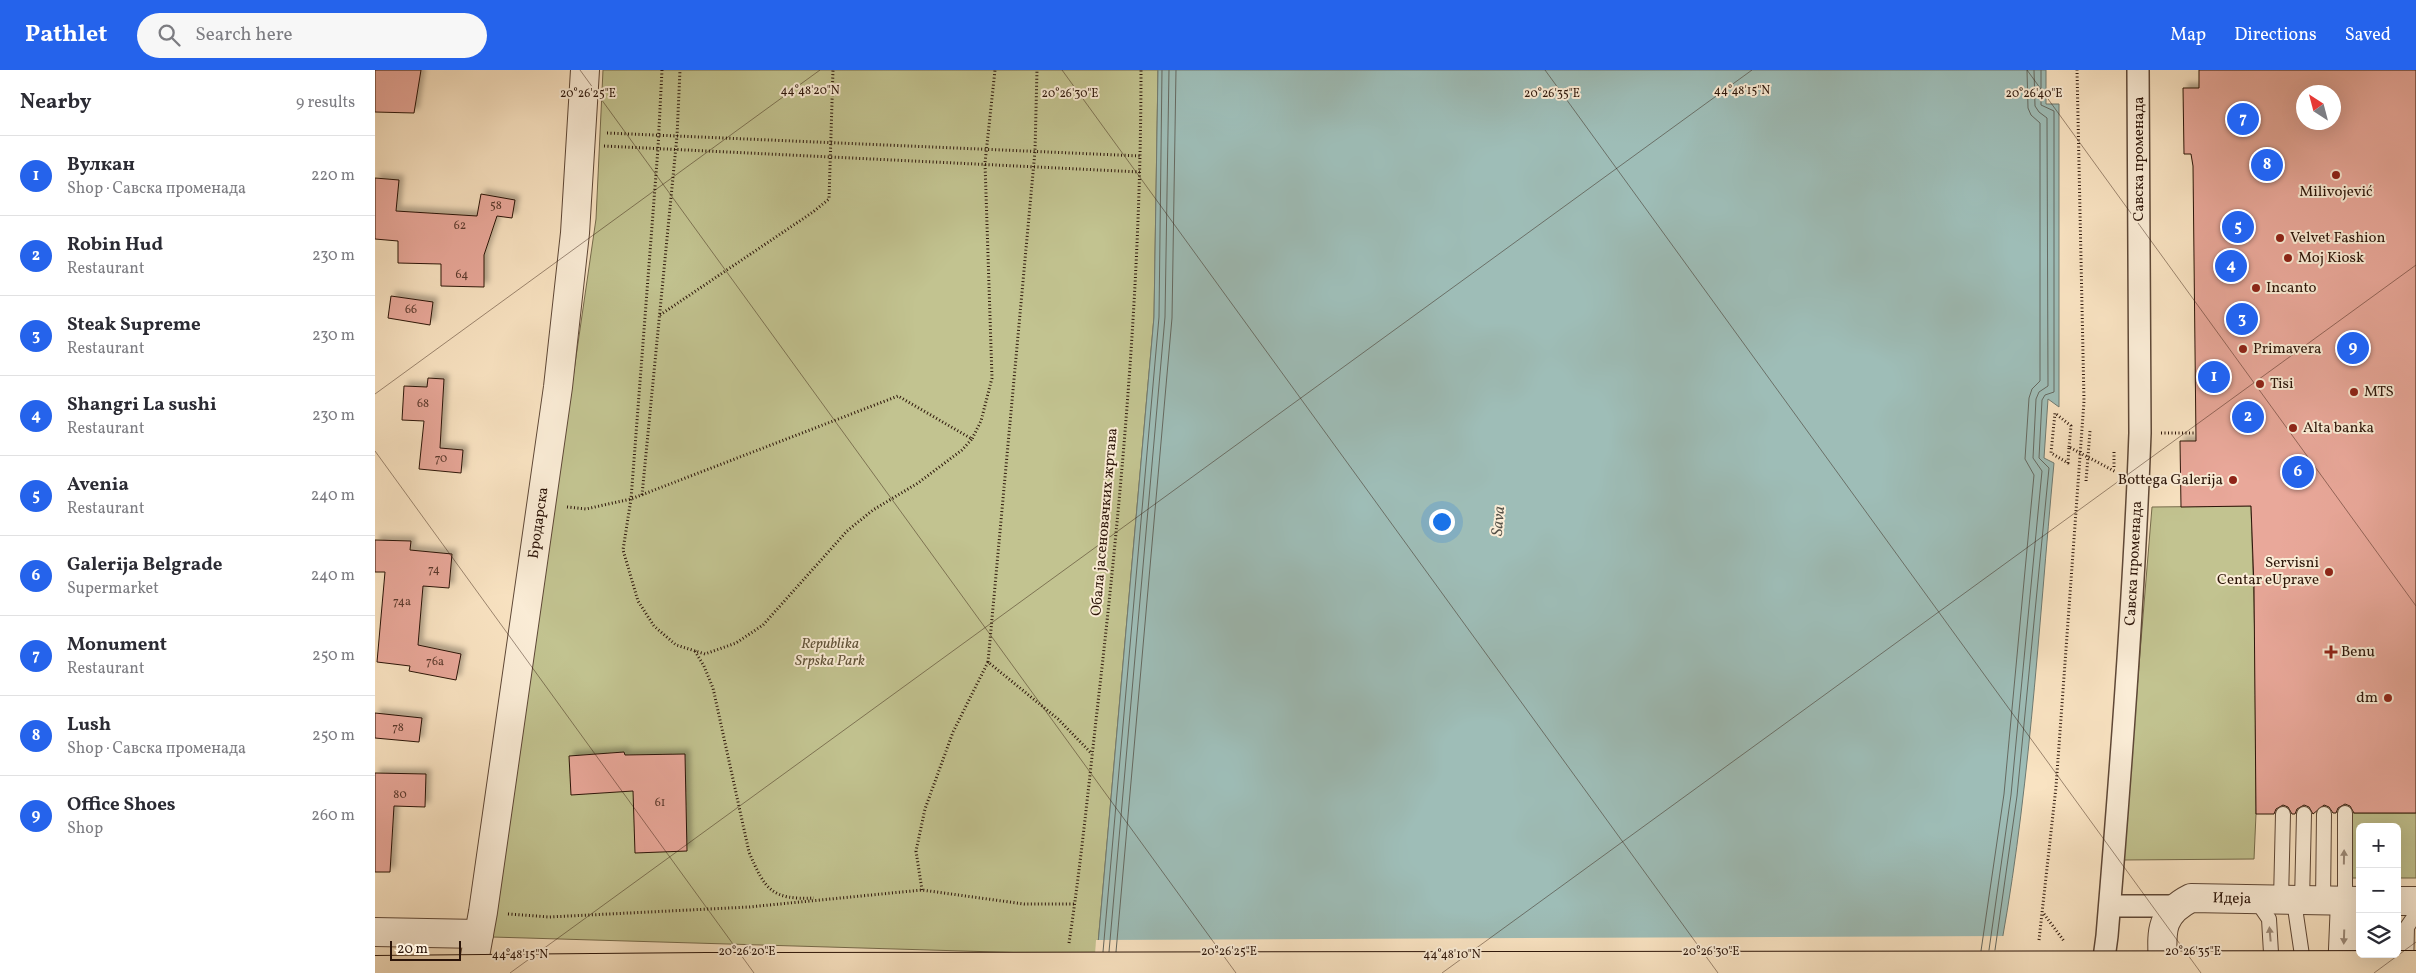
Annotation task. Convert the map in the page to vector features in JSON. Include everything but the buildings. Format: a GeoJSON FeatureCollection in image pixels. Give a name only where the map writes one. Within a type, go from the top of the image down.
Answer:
{"type":"FeatureCollection","features":[{"type":"Feature","properties":{"kind":"highway"},"geometry":{"type":"LineString","coordinates":[[375,970],[737,967],[2349,970],[2413,958]]}},
{"type":"Feature","properties":{"kind":"street","name":"Бродарска"},"geometry":{"type":"LineString","coordinates":[[472,973],[481,924],[542,503],[575,233],[585,70]]}},
{"type":"Feature","properties":{"kind":"street","name":"Савска променада"},"geometry":{"type":"LineString","coordinates":[[2102,973],[2110,906],[2130,650],[2140,433],[2138,70]]}},
{"type":"Feature","properties":{"kind":"street","name":"Идеја"},"geometry":{"type":"LineString","coordinates":[[2175,906],[2191,898],[2309,901]]}},
{"type":"Feature","properties":{"kind":"street"},"geometry":{"type":"LineString","coordinates":[[2309,901],[2349,970]]}},
{"type":"Feature","properties":{"kind":"street"},"geometry":{"type":"LineString","coordinates":[[2401,901],[2416,902]]}},
{"type":"Feature","properties":{"kind":"street"},"geometry":{"type":"LineString","coordinates":[[2110,906],[2175,906]]}},
{"type":"Feature","properties":{"kind":"street"},"geometry":{"type":"LineString","coordinates":[[2163,973],[2163,933],[2166,920],[2175,906]]}},
{"type":"Feature","properties":{"kind":"street"},"geometry":{"type":"LineString","coordinates":[[375,932],[481,924]]}},
{"type":"Feature","properties":{"kind":"lane"},"geometry":{"type":"LineString","coordinates":[[2272,973],[2269,919],[2309,901],[2345,813]]}},
{"type":"Feature","properties":{"kind":"lane"},"geometry":{"type":"LineString","coordinates":[[2283,814],[2309,901]]}},
{"type":"Feature","properties":{"kind":"lane"},"geometry":{"type":"LineString","coordinates":[[2304,814],[2309,901],[2305,973]]}},
{"type":"Feature","properties":{"kind":"lane"},"geometry":{"type":"LineString","coordinates":[[2309,901],[2324,814]]}},
{"type":"Feature","properties":{"kind":"lane"},"geometry":{"type":"LineString","coordinates":[[2406,973],[2413,958],[2407,927],[2416,914]]}},
{"type":"Feature","properties":{"kind":"path"},"geometry":{"type":"LineString","coordinates":[[662,70],[659,136],[631,499],[623,550],[638,601],[654,626],[676,645],[705,654],[737,643],[763,625],[847,531],[873,510],[918,483],[962,450],[981,421],[992,378],[985,163],[995,70]]}},
{"type":"Feature","properties":{"kind":"path"},"geometry":{"type":"LineString","coordinates":[[642,495],[676,149],[681,70]]}},
{"type":"Feature","properties":{"kind":"path"},"geometry":{"type":"LineString","coordinates":[[660,315],[813,212],[829,199],[833,70]]}},
{"type":"Feature","properties":{"kind":"path"},"geometry":{"type":"LineString","coordinates":[[922,890],[917,851],[925,808],[953,732],[988,662],[1035,151],[1037,70]]}},
{"type":"Feature","properties":{"kind":"path","name":"Обала јасеновачких жртава"},"geometry":{"type":"LineString","coordinates":[[1068,947],[1075,904],[1117,522],[1133,330],[1141,156],[1141,70]]}},
{"type":"Feature","properties":{"kind":"path"},"geometry":{"type":"LineString","coordinates":[[2037,949],[2043,913],[2056,787],[2083,401],[2077,70]]}},
{"type":"Feature","properties":{"kind":"path"},"geometry":{"type":"LineString","coordinates":[[582,138],[677,136],[1141,156]]}},
{"type":"Feature","properties":{"kind":"path"},"geometry":{"type":"LineString","coordinates":[[582,138],[658,148],[1033,165],[1140,172]]}},
{"type":"Feature","properties":{"kind":"path"},"geometry":{"type":"LineString","coordinates":[[542,503],[585,508],[631,499],[898,396],[971,439]]}},
{"type":"Feature","properties":{"kind":"path"},"geometry":{"type":"LineString","coordinates":[[2055,414],[2071,426],[2069,447],[2068,463],[2051,453],[2055,414]]}},
{"type":"Feature","properties":{"kind":"path"},"geometry":{"type":"LineString","coordinates":[[2086,481],[2090,431]]}},
{"type":"Feature","properties":{"kind":"path"},"geometry":{"type":"LineString","coordinates":[[2140,433],[2196,433]]}},
{"type":"Feature","properties":{"kind":"path"},"geometry":{"type":"LineString","coordinates":[[2069,447],[2114,470]]}},
{"type":"Feature","properties":{"kind":"path"},"geometry":{"type":"LineString","coordinates":[[695,651],[704,666],[713,688],[749,852],[757,870],[777,895],[793,899],[855,896]]}},
{"type":"Feature","properties":{"kind":"path"},"geometry":{"type":"LineString","coordinates":[[988,662],[1057,719],[1092,754]]}},
{"type":"Feature","properties":{"kind":"path"},"geometry":{"type":"LineString","coordinates":[[481,924],[549,917],[749,907],[922,890],[1024,904],[1075,904]]}},
{"type":"Feature","properties":{"kind":"path"},"geometry":{"type":"LineString","coordinates":[[2043,913],[2070,948]]}},
{"type":"Feature","properties":{"kind":"green space","name":"Republika Srpska Park"},"geometry":{"type":"Polygon","coordinates":[[[603,70],[1158,70],[1154,317],[1097,955],[492,937],[596,219],[603,70]]]}},
{"type":"Feature","properties":{"kind":"green space"},"geometry":{"type":"Polygon","coordinates":[[[2251,506],[2255,643],[2256,814],[2254,859],[2123,860],[2152,507],[2251,506]]]}},
{"type":"Feature","properties":{"kind":"green space"},"geometry":{"type":"Polygon","coordinates":[[[2351,813],[2416,813],[2416,878],[2401,878],[2401,823],[2356,823],[2356,878],[2350,878],[2351,813]]]}},
{"type":"Feature","properties":{"kind":"water","name":"Sava"},"geometry":{"type":"Polygon","coordinates":[[[1158,70],[2046,70],[2046,104],[2059,104],[2059,407],[2048,399],[2044,458],[2054,463],[2037,655],[2017,847],[1996,973],[1097,955],[1154,317],[1158,70]]]}},
{"type":"Feature","properties":{"kind":"pier"},"geometry":{"type":"Polygon","coordinates":[[[2006,936],[1999,973],[1095,955],[1096,940],[2006,936]]]}},
{"type":"Feature","properties":{"kind":"place","name":"Monument"},"geometry":{"type":"Point","coordinates":[2243,119]}},
{"type":"Feature","properties":{"kind":"place","name":"Lush"},"geometry":{"type":"Point","coordinates":[2267,165]}},
{"type":"Feature","properties":{"kind":"place","name":"Milivojević"},"geometry":{"type":"Point","coordinates":[2336,175]}},
{"type":"Feature","properties":{"kind":"place","name":"Avenia"},"geometry":{"type":"Point","coordinates":[2238,227]}},
{"type":"Feature","properties":{"kind":"place","name":"Velvet Fashion"},"geometry":{"type":"Point","coordinates":[2280,238]}},
{"type":"Feature","properties":{"kind":"place","name":"Moj Kiosk"},"geometry":{"type":"Point","coordinates":[2288,258]}},
{"type":"Feature","properties":{"kind":"place","name":"Shangri La sushi"},"geometry":{"type":"Point","coordinates":[2231,266]}},
{"type":"Feature","properties":{"kind":"place","name":"Incanto"},"geometry":{"type":"Point","coordinates":[2256,288]}},
{"type":"Feature","properties":{"kind":"place","name":"Steak Supreme"},"geometry":{"type":"Point","coordinates":[2242,319]}},
{"type":"Feature","properties":{"kind":"place","name":"Office Shoes"},"geometry":{"type":"Point","coordinates":[2353,348]}},
{"type":"Feature","properties":{"kind":"place","name":"Primavera"},"geometry":{"type":"Point","coordinates":[2243,349]}},
{"type":"Feature","properties":{"kind":"place","name":"Вулкан"},"geometry":{"type":"Point","coordinates":[2214,377]}},
{"type":"Feature","properties":{"kind":"place","name":"Tisi"},"geometry":{"type":"Point","coordinates":[2260,384]}},
{"type":"Feature","properties":{"kind":"place","name":"MTS"},"geometry":{"type":"Point","coordinates":[2354,392]}},
{"type":"Feature","properties":{"kind":"place","name":"Robin Hud"},"geometry":{"type":"Point","coordinates":[2248,417]}},
{"type":"Feature","properties":{"kind":"place","name":"Alta banka"},"geometry":{"type":"Point","coordinates":[2293,428]}},
{"type":"Feature","properties":{"kind":"place","name":"Galerija Belgrade"},"geometry":{"type":"Point","coordinates":[2298,472]}},
{"type":"Feature","properties":{"kind":"place","name":"Bottega Galerija"},"geometry":{"type":"Point","coordinates":[2233,480]}},
{"type":"Feature","properties":{"kind":"place","name":"Servisni Centar eUprave"},"geometry":{"type":"Point","coordinates":[2329,572]}},
{"type":"Feature","properties":{"kind":"place","name":"Benu"},"geometry":{"type":"Point","coordinates":[2331,652]}},
{"type":"Feature","properties":{"kind":"place","name":"dm"},"geometry":{"type":"Point","coordinates":[2388,698]}}]}
